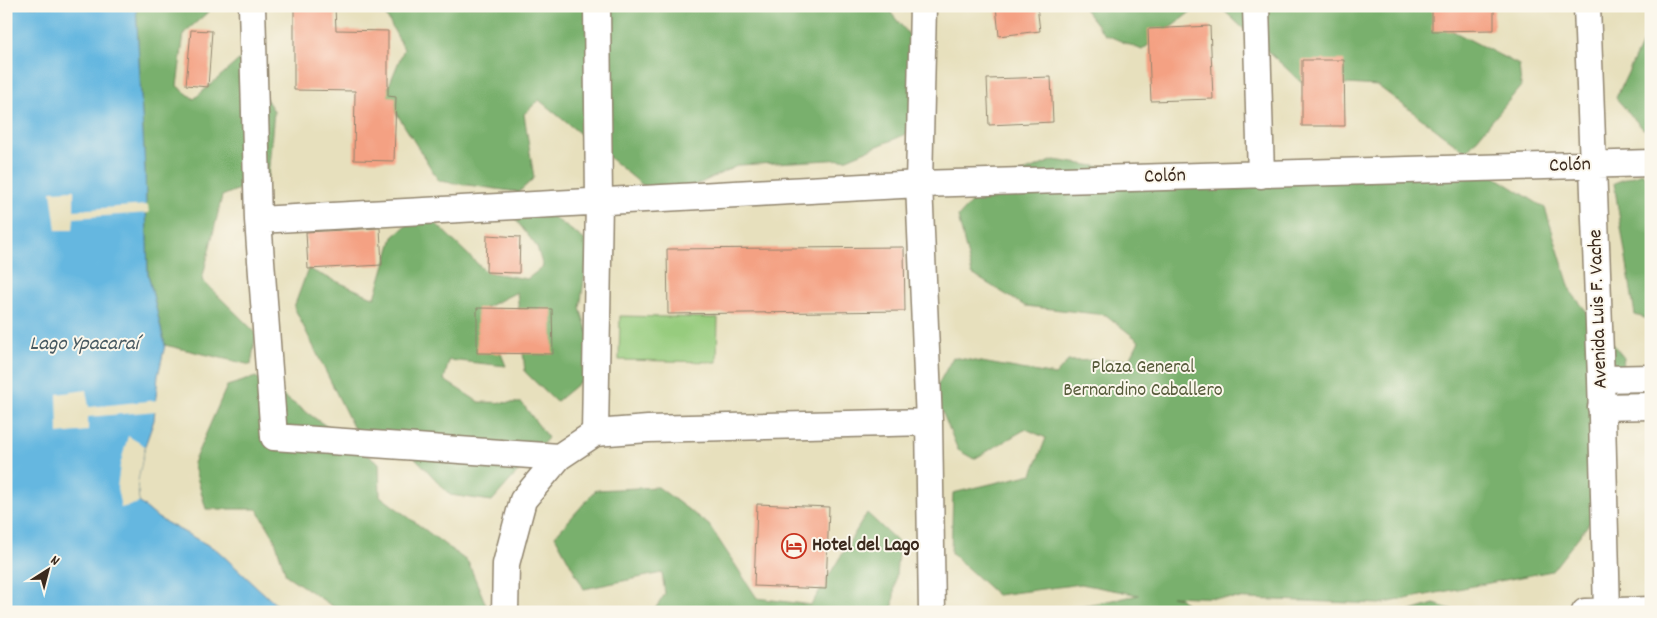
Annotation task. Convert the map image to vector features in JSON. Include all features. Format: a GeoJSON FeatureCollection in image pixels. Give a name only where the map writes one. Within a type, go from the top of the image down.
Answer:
{"type":"FeatureCollection","features":[{"type":"Feature","properties":{"kind":"street"},"geometry":{"type":"LineString","coordinates":[[252,6],[258,220],[274,437],[560,458]]}},
{"type":"Feature","properties":{"kind":"street"},"geometry":{"type":"LineString","coordinates":[[595,433],[599,202],[597,6]]}},
{"type":"Feature","properties":{"kind":"street"},"geometry":{"type":"LineString","coordinates":[[923,6],[919,184],[929,422],[932,612]]}},
{"type":"Feature","properties":{"kind":"street"},"geometry":{"type":"LineString","coordinates":[[1256,6],[1261,174]]}},
{"type":"Feature","properties":{"kind":"street","name":"Avenida Luis F. Vache"},"geometry":{"type":"LineString","coordinates":[[1587,6],[1602,407],[1600,611]]}},
{"type":"Feature","properties":{"kind":"street","name":"Colón"},"geometry":{"type":"LineString","coordinates":[[258,220],[919,184],[1651,163]]}},
{"type":"Feature","properties":{"kind":"street"},"geometry":{"type":"LineString","coordinates":[[1601,378],[1651,378]]}},
{"type":"Feature","properties":{"kind":"street"},"geometry":{"type":"LineString","coordinates":[[1602,407],[1651,406]]}},
{"type":"Feature","properties":{"kind":"street"},"geometry":{"type":"LineString","coordinates":[[505,612],[506,564],[523,500],[560,458],[595,433],[648,429],[929,422]]}},
{"type":"Feature","properties":{"kind":"street"},"geometry":{"type":"LineString","coordinates":[[1600,611],[1651,610]]}},
{"type":"Feature","properties":{"kind":"green space"},"geometry":{"type":"Polygon","coordinates":[[[136,6],[215,6],[184,33],[177,86],[194,99],[240,59],[274,111],[268,177],[222,196],[202,280],[256,333],[251,365],[165,345],[148,274],[145,169],[136,6]]]}},
{"type":"Feature","properties":{"kind":"green space"},"geometry":{"type":"Polygon","coordinates":[[[381,6],[894,6],[891,13],[931,61],[923,127],[847,159],[739,165],[662,201],[539,100],[524,114],[534,178],[519,192],[589,243],[580,308],[599,366],[556,402],[525,372],[517,292],[483,309],[506,366],[449,360],[444,380],[479,402],[522,403],[548,438],[492,501],[450,495],[407,449],[355,431],[294,307],[308,269],[375,298],[393,237],[423,211],[486,272],[527,279],[543,267],[537,247],[502,202],[518,192],[439,181],[385,95],[404,49],[381,6]]]}},
{"type":"Feature","properties":{"kind":"green space"},"geometry":{"type":"Polygon","coordinates":[[[1082,6],[1198,6],[1142,50],[1104,34],[1082,6]]]}},
{"type":"Feature","properties":{"kind":"green space"},"geometry":{"type":"Polygon","coordinates":[[[1219,6],[1433,6],[1439,24],[1519,65],[1521,86],[1466,152],[1378,86],[1300,81],[1219,6]]]}},
{"type":"Feature","properties":{"kind":"green space"},"geometry":{"type":"Polygon","coordinates":[[[1642,43],[1651,44],[1651,129],[1643,129],[1616,98],[1642,43]]]}},
{"type":"Feature","properties":{"kind":"green space","name":"Plaza General Bernardino Caballero"},"geometry":{"type":"Polygon","coordinates":[[[1054,160],[1204,182],[1489,173],[1545,208],[1571,292],[1624,358],[1591,521],[1552,571],[1379,604],[1171,596],[1180,598],[1193,612],[1049,612],[1139,595],[1081,584],[997,595],[951,553],[953,493],[1032,474],[1046,438],[1026,429],[974,459],[958,450],[934,392],[953,357],[1055,375],[1068,361],[1130,359],[1139,341],[1106,315],[1025,306],[972,274],[958,217],[985,187],[1054,160]]]}},
{"type":"Feature","properties":{"kind":"green space"},"geometry":{"type":"Polygon","coordinates":[[[1642,173],[1651,184],[1651,320],[1635,315],[1614,183],[1642,173]]]}},
{"type":"Feature","properties":{"kind":"green space"},"geometry":{"type":"Polygon","coordinates":[[[620,316],[718,318],[717,362],[619,360],[620,316]]]}},
{"type":"Feature","properties":{"kind":"green space"},"geometry":{"type":"Polygon","coordinates":[[[256,377],[379,463],[380,496],[468,562],[489,612],[341,612],[286,575],[274,537],[257,509],[206,509],[193,463],[227,386],[256,377]]]}},
{"type":"Feature","properties":{"kind":"green space"},"geometry":{"type":"Polygon","coordinates":[[[658,487],[709,525],[757,598],[811,605],[867,513],[899,543],[893,606],[886,612],[653,612],[665,594],[662,573],[584,589],[555,536],[596,490],[658,487]]]}},
{"type":"Feature","properties":{"kind":"green space"},"geometry":{"type":"Polygon","coordinates":[[[1434,604],[1460,612],[1408,612],[1434,604]]]}},
{"type":"Feature","properties":{"kind":"water","name":"Lago Ypacaraí"},"geometry":{"type":"Polygon","coordinates":[[[6,6],[136,6],[145,169],[148,274],[165,345],[158,376],[154,420],[145,446],[137,484],[139,502],[158,518],[217,550],[284,612],[6,612],[6,6]]]}},
{"type":"Feature","properties":{"kind":"pier"},"geometry":{"type":"Polygon","coordinates":[[[74,190],[74,210],[148,205],[149,213],[74,218],[73,230],[56,230],[51,191],[74,190]]]}},
{"type":"Feature","properties":{"kind":"pier"},"geometry":{"type":"Polygon","coordinates":[[[86,390],[89,407],[158,400],[157,411],[88,417],[88,431],[58,434],[57,394],[86,390]]]}},
{"type":"Feature","properties":{"kind":"pier"},"geometry":{"type":"Polygon","coordinates":[[[128,436],[145,446],[137,484],[139,503],[121,508],[117,488],[120,465],[128,436]]]}},
{"type":"Feature","properties":{"kind":"building"},"geometry":{"type":"Polygon","coordinates":[[[294,6],[335,6],[336,30],[388,31],[388,96],[396,97],[394,161],[354,160],[355,91],[294,90],[294,6]]]}},
{"type":"Feature","properties":{"kind":"building"},"geometry":{"type":"Polygon","coordinates":[[[996,6],[1037,6],[1040,31],[999,36],[996,6]]]}},
{"type":"Feature","properties":{"kind":"building"},"geometry":{"type":"Polygon","coordinates":[[[1432,6],[1494,6],[1494,30],[1432,31],[1432,6]]]}},
{"type":"Feature","properties":{"kind":"building"},"geometry":{"type":"Polygon","coordinates":[[[1210,26],[1213,99],[1151,101],[1148,29],[1210,26]]]}},
{"type":"Feature","properties":{"kind":"building"},"geometry":{"type":"Polygon","coordinates":[[[191,30],[212,31],[208,87],[186,85],[191,30]]]}},
{"type":"Feature","properties":{"kind":"building"},"geometry":{"type":"Polygon","coordinates":[[[1302,60],[1344,60],[1345,126],[1302,126],[1302,60]]]}},
{"type":"Feature","properties":{"kind":"building"},"geometry":{"type":"Polygon","coordinates":[[[1051,77],[1053,122],[989,125],[987,79],[1051,77]]]}},
{"type":"Feature","properties":{"kind":"building"},"geometry":{"type":"Polygon","coordinates":[[[380,228],[382,265],[308,269],[306,232],[380,228]]]}},
{"type":"Feature","properties":{"kind":"building"},"geometry":{"type":"Polygon","coordinates":[[[487,235],[520,237],[519,273],[486,272],[487,235]]]}},
{"type":"Feature","properties":{"kind":"building"},"geometry":{"type":"Polygon","coordinates":[[[904,247],[905,311],[668,314],[667,249],[904,247]]]}},
{"type":"Feature","properties":{"kind":"building"},"geometry":{"type":"Polygon","coordinates":[[[477,308],[552,309],[553,354],[477,353],[477,308]]]}},
{"type":"Feature","properties":{"kind":"building"},"geometry":{"type":"Polygon","coordinates":[[[757,504],[829,507],[826,589],[754,586],[757,504]]]}},
{"type":"Feature","properties":{"kind":"place","name":"Hotel del Lago"},"geometry":{"type":"Point","coordinates":[794,546]}}]}
